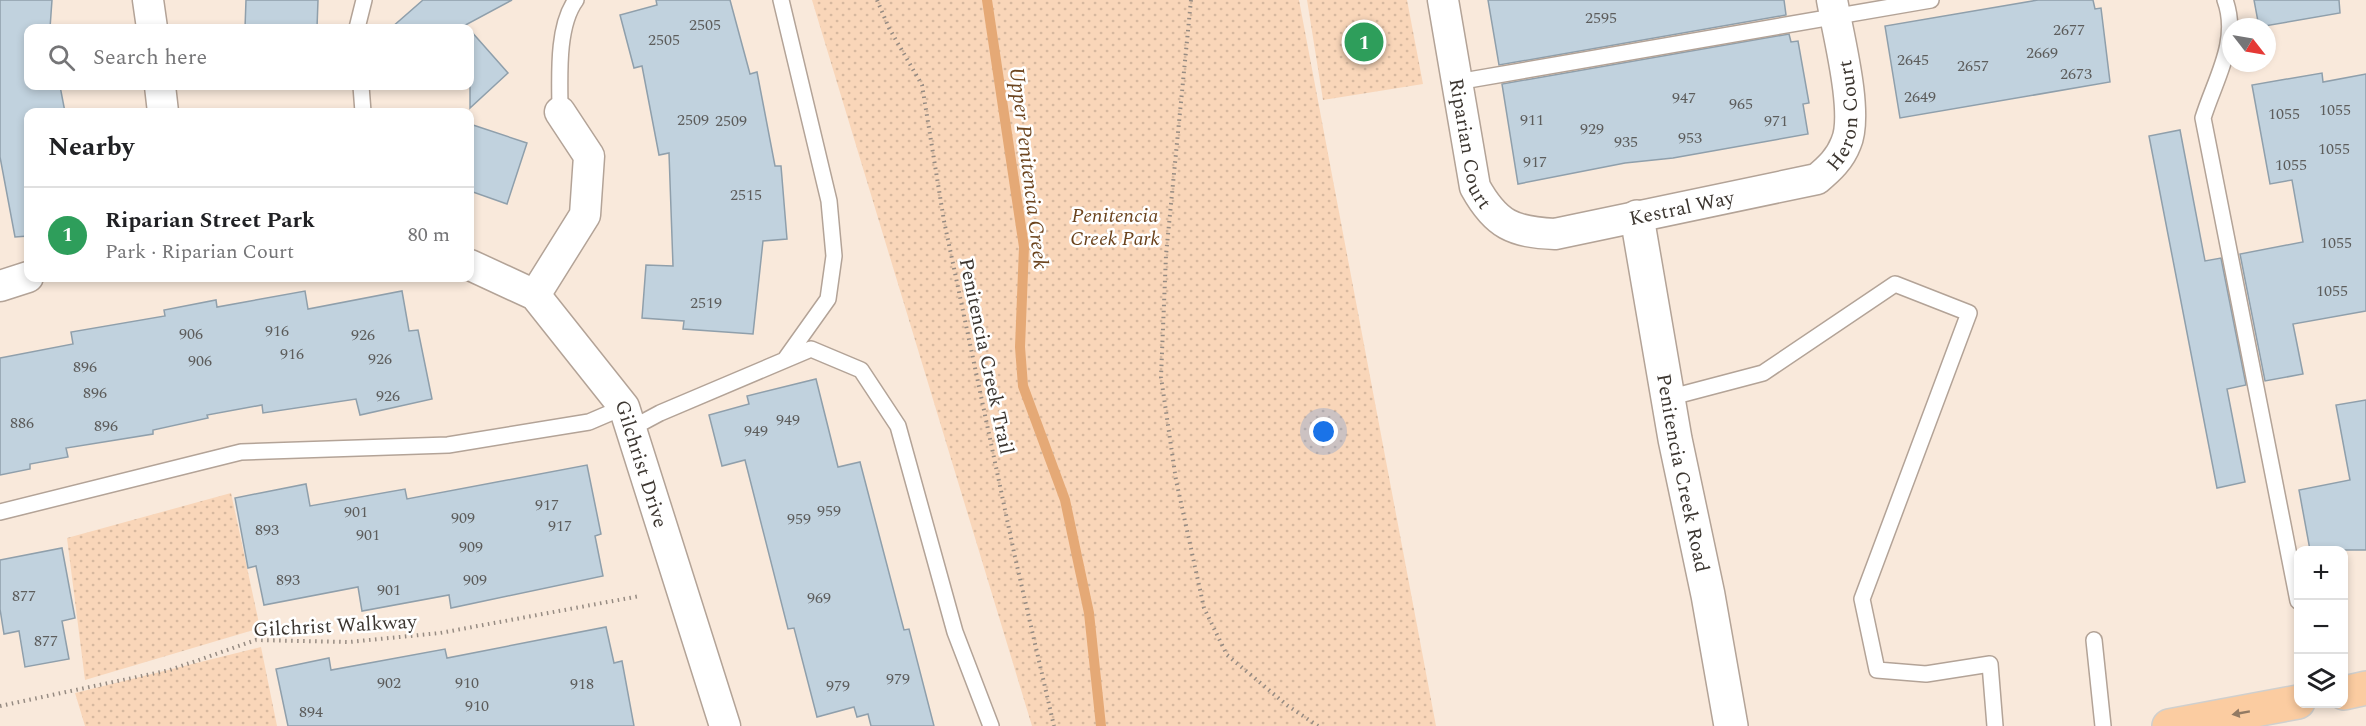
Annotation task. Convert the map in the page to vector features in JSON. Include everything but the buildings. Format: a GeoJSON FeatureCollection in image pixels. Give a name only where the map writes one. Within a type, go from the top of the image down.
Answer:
{"type":"FeatureCollection","features":[{"type":"Feature","properties":{"kind":"main road"},"geometry":{"type":"LineString","coordinates":[[2348,692],[2366,688]]}},
{"type":"Feature","properties":{"kind":"main road"},"geometry":{"type":"LineString","coordinates":[[2169,726],[2294,703]]}},
{"type":"Feature","properties":{"kind":"street"},"geometry":{"type":"LineString","coordinates":[[148,0],[151,24]]}},
{"type":"Feature","properties":{"kind":"street","name":"Riparian Court"},"geometry":{"type":"LineString","coordinates":[[1443,0],[1475,187],[1486,207],[1503,223],[1524,233],[1555,234]]}},
{"type":"Feature","properties":{"kind":"street","name":"Heron Court"},"geometry":{"type":"LineString","coordinates":[[1810,182],[1817,179],[1835,163],[1847,142],[1851,117],[1834,8]]}},
{"type":"Feature","properties":{"kind":"street"},"geometry":{"type":"LineString","coordinates":[[161,90],[163,108]]}},
{"type":"Feature","properties":{"kind":"street"},"geometry":{"type":"LineString","coordinates":[[535,295],[585,215],[589,156],[560,112]]}},
{"type":"Feature","properties":{"kind":"street","name":"Kestral Way"},"geometry":{"type":"LineString","coordinates":[[1555,234],[1810,182]]}},
{"type":"Feature","properties":{"kind":"street","name":"Penitencia Creek Road"},"geometry":{"type":"LineString","coordinates":[[1637,217],[1668,398],[1731,726]]}},
{"type":"Feature","properties":{"kind":"street","name":"Gilchrist Drive"},"geometry":{"type":"LineString","coordinates":[[474,268],[535,295],[628,417],[725,726]]}},
{"type":"Feature","properties":{"kind":"street"},"geometry":{"type":"LineString","coordinates":[[0,286],[24,278]]}},
{"type":"Feature","properties":{"kind":"lane"},"geometry":{"type":"LineString","coordinates":[[358,24],[364,0]]}},
{"type":"Feature","properties":{"kind":"lane"},"geometry":{"type":"LineString","coordinates":[[560,112],[560,56],[569,9],[576,0]]}},
{"type":"Feature","properties":{"kind":"lane"},"geometry":{"type":"LineString","coordinates":[[781,0],[829,201],[834,256],[828,299],[786,358]]}},
{"type":"Feature","properties":{"kind":"lane"},"geometry":{"type":"LineString","coordinates":[[1457,82],[1834,8],[1931,0]]}},
{"type":"Feature","properties":{"kind":"lane"},"geometry":{"type":"LineString","coordinates":[[2225,0],[2229,10],[2229,48],[2203,117],[2298,600]]}},
{"type":"Feature","properties":{"kind":"lane"},"geometry":{"type":"LineString","coordinates":[[361,90],[363,108]]}},
{"type":"Feature","properties":{"kind":"lane"},"geometry":{"type":"LineString","coordinates":[[1668,398],[1763,373],[1895,284],[1969,313],[1862,599],[1877,670],[1926,674],[1990,664],[1995,726]]}},
{"type":"Feature","properties":{"kind":"lane"},"geometry":{"type":"LineString","coordinates":[[0,512],[241,452],[448,445],[660,412],[811,349],[861,370],[898,426],[955,632],[991,726]]}},
{"type":"Feature","properties":{"kind":"lane"},"geometry":{"type":"LineString","coordinates":[[2094,640],[2103,726]]}},
{"type":"Feature","properties":{"kind":"path","name":"Penitencia Creek Trail"},"geometry":{"type":"LineString","coordinates":[[877,0],[888,28],[922,85],[944,221],[1015,557],[1054,726]]}},
{"type":"Feature","properties":{"kind":"path"},"geometry":{"type":"LineString","coordinates":[[1191,0],[1166,255],[1161,377],[1176,480],[1204,608],[1227,655],[1288,706],[1318,726]]}},
{"type":"Feature","properties":{"kind":"path","name":"Gilchrist Walkway"},"geometry":{"type":"LineString","coordinates":[[0,706],[170,669],[256,640],[349,642],[440,633],[640,596]]}},
{"type":"Feature","properties":{"kind":"green space","name":"Penitencia Creek Park"},"geometry":{"type":"Polygon","coordinates":[[[812,0],[1299,0],[1436,726],[1032,726],[812,0]]]}},
{"type":"Feature","properties":{"kind":"green space"},"geometry":{"type":"Polygon","coordinates":[[[1307,0],[1407,0],[1423,84],[1323,100],[1307,0]]]}},
{"type":"Feature","properties":{"kind":"green space"},"geometry":{"type":"Polygon","coordinates":[[[231,493],[260,628],[85,680],[67,538],[231,493]]]}},
{"type":"Feature","properties":{"kind":"green space"},"geometry":{"type":"Polygon","coordinates":[[[261,647],[277,726],[85,726],[75,693],[261,647]]]}},
{"type":"Feature","properties":{"kind":"waterway","name":"Upper Penitencia Creek"},"geometry":{"type":"LineString","coordinates":[[987,0],[1024,247],[1020,347],[1023,386],[1065,500],[1089,613],[1101,726]]}},
{"type":"Feature","properties":{"kind":"place","name":"Riparian Street Park"},"geometry":{"type":"Point","coordinates":[1364,42]}}]}
